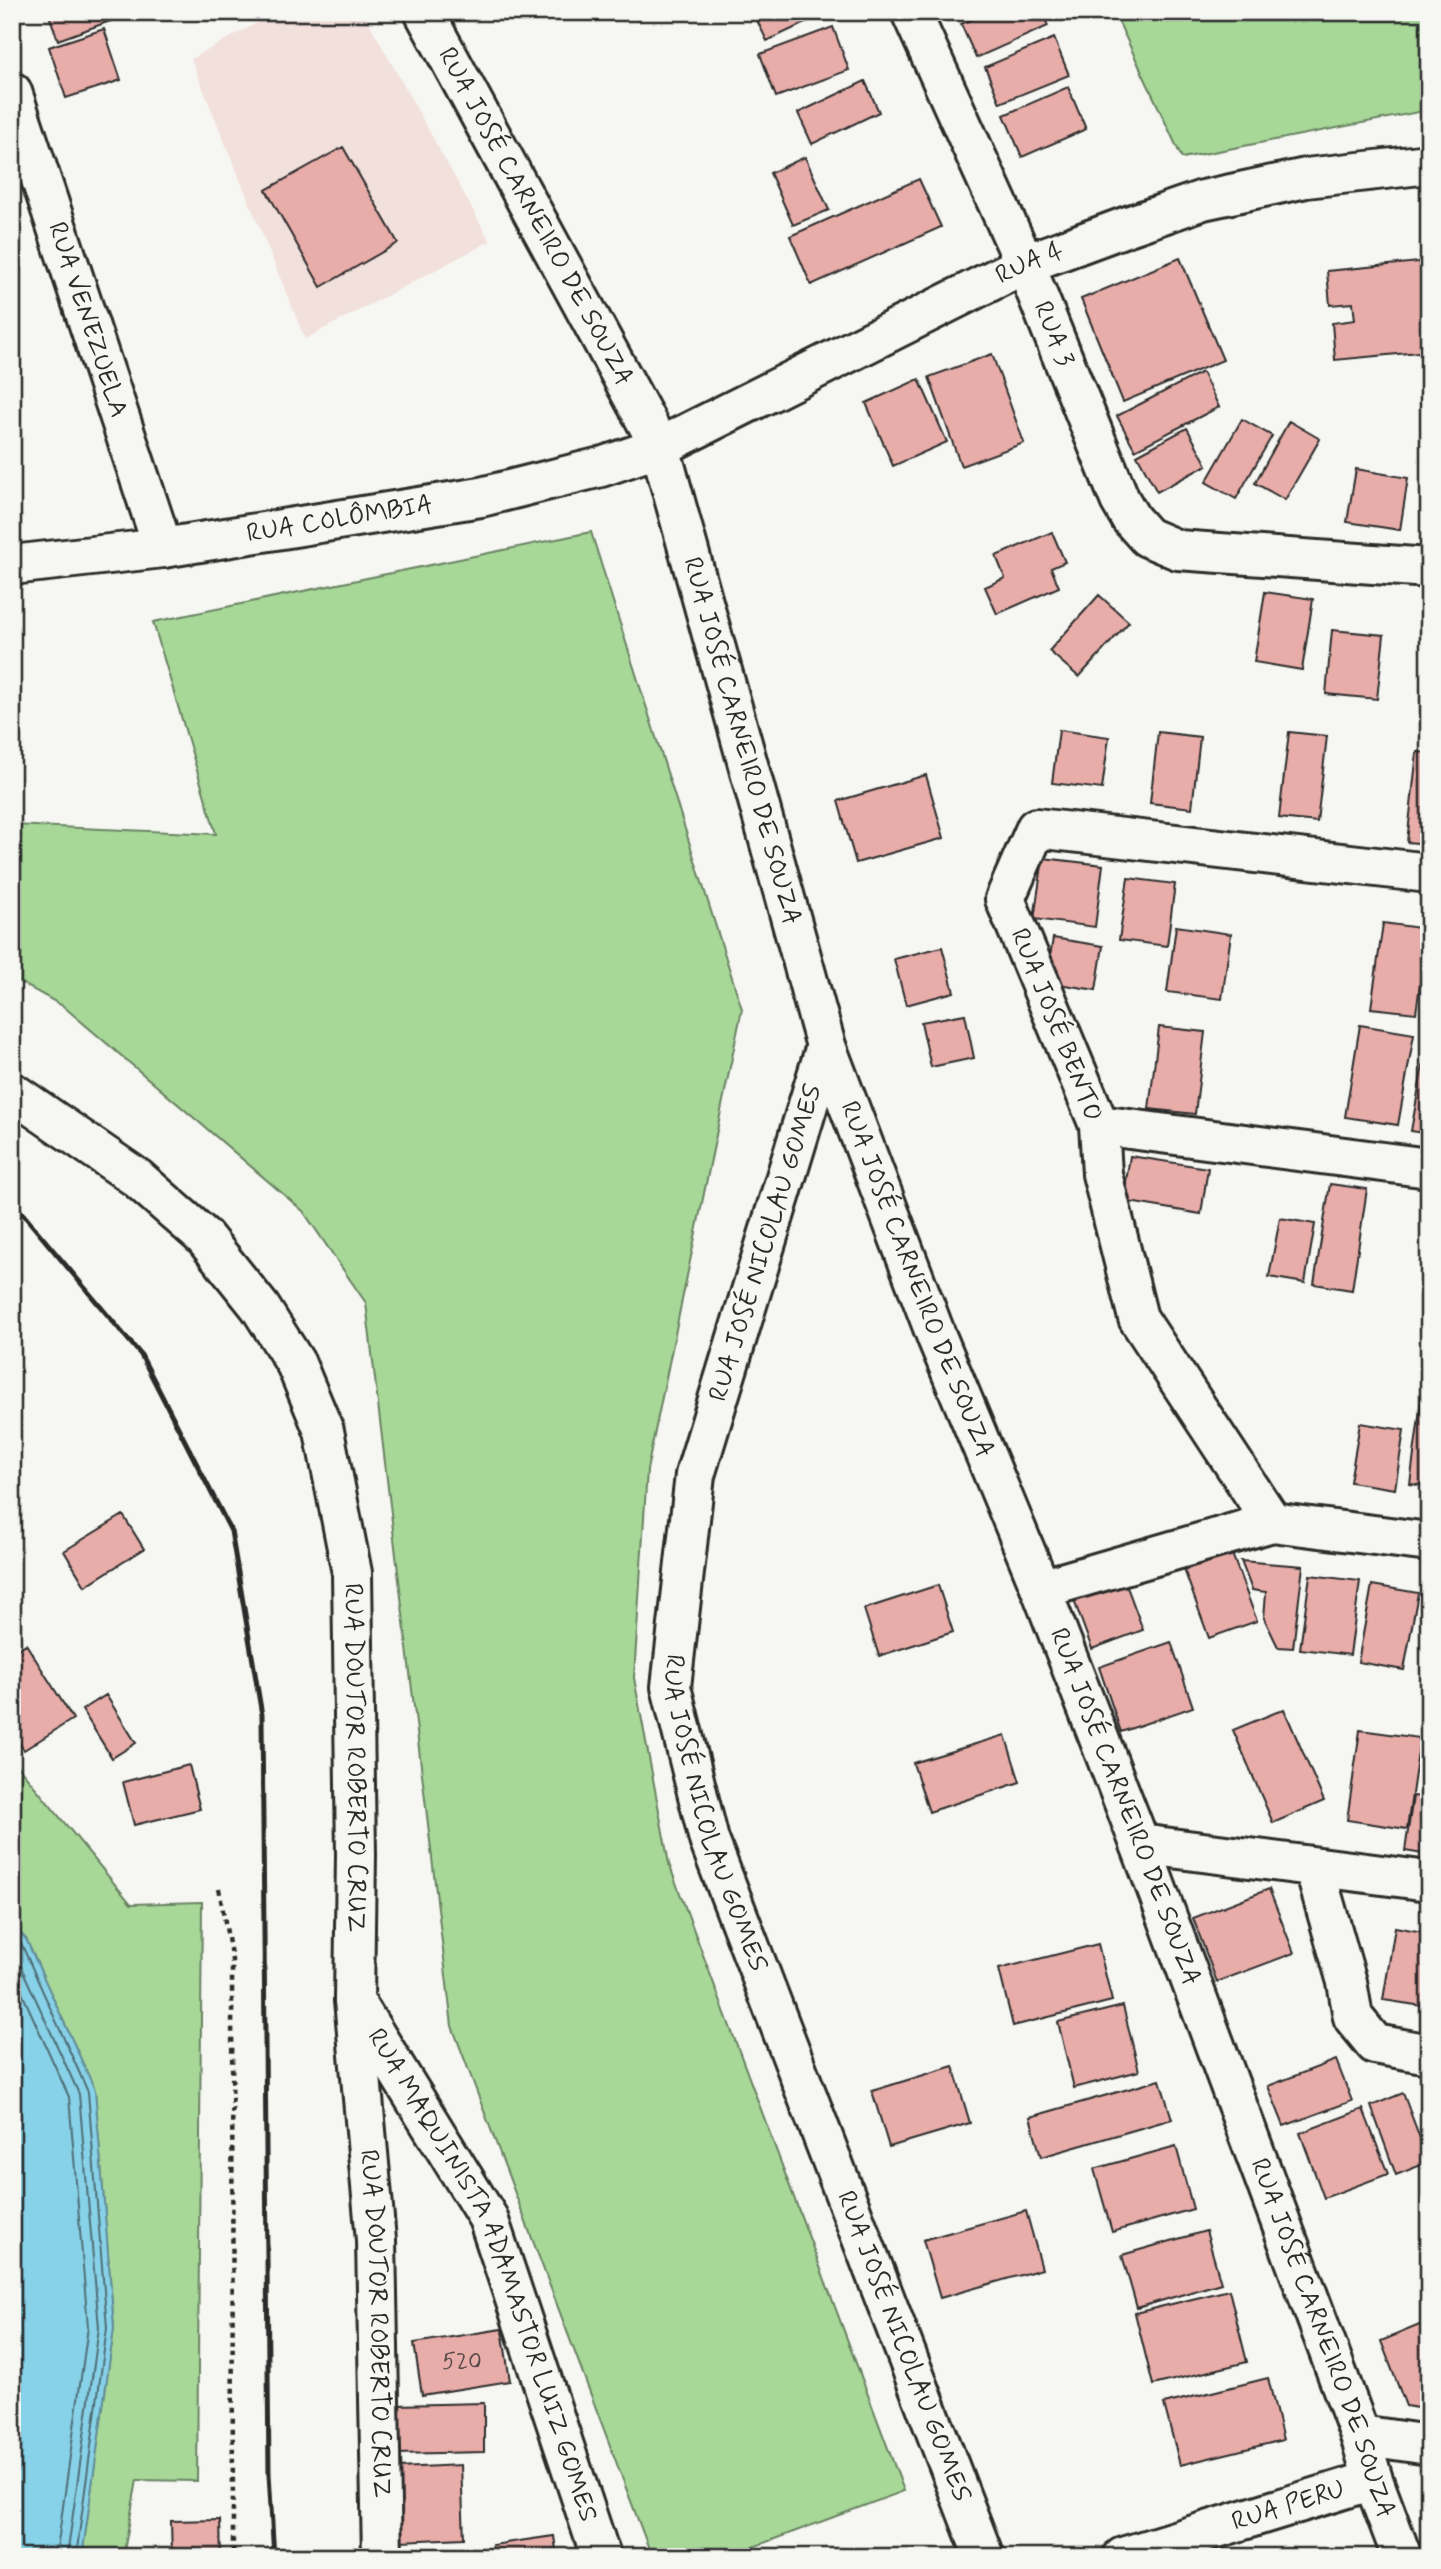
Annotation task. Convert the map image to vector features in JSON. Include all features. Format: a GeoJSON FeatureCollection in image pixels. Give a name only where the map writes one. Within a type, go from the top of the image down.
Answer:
{"type":"FeatureCollection","features":[{"type":"Feature","properties":{"kind":"street","name":"RUA JOSÉ CARNEIRO DE SOUZA"},"geometry":{"type":"LineString","coordinates":[[424,12],[660,447],[826,1046],[937,1338],[1041,1589],[1140,1844],[1360,2435],[1373,2480],[1402,2557]]}},
{"type":"Feature","properties":{"kind":"street","name":"RUA 3"},"geometry":{"type":"LineString","coordinates":[[911,12],[1025,264],[1119,500],[1147,537],[1178,550],[1429,568]]}},
{"type":"Feature","properties":{"kind":"street","name":"RUA VENEZUELA"},"geometry":{"type":"LineString","coordinates":[[12,92],[163,548]]}},
{"type":"Feature","properties":{"kind":"street","name":"RUA 4"},"geometry":{"type":"LineString","coordinates":[[660,447],[1025,264],[1203,200],[1306,178],[1429,163]]}},
{"type":"Feature","properties":{"kind":"street","name":"RUA COLÔMBIA"},"geometry":{"type":"LineString","coordinates":[[12,565],[163,548],[481,497],[601,467],[660,447]]}},
{"type":"Feature","properties":{"kind":"street","name":"RUA JOSÉ BENTO"},"geometry":{"type":"LineString","coordinates":[[1272,1522],[1138,1318],[1102,1174],[1099,1125],[1005,899],[1036,828],[1429,873]]}},
{"type":"Feature","properties":{"kind":"street","name":"RUA JOSÉ NICOLAU GOMES"},"geometry":{"type":"LineString","coordinates":[[826,1046],[695,1475],[671,1687],[709,1840],[984,2557]]}},
{"type":"Feature","properties":{"kind":"street","name":"RUA DOUTOR ROBERTO CRUZ"},"geometry":{"type":"LineString","coordinates":[[12,1092],[137,1178],[204,1237],[260,1307],[296,1364],[324,1431],[352,1573],[356,1855],[354,2000],[376,2241],[382,2557]]}},
{"type":"Feature","properties":{"kind":"street"},"geometry":{"type":"LineString","coordinates":[[1099,1125],[1429,1168]]}},
{"type":"Feature","properties":{"kind":"street"},"geometry":{"type":"LineString","coordinates":[[1041,1589],[1272,1522],[1429,1542]]}},
{"type":"Feature","properties":{"kind":"street"},"geometry":{"type":"LineString","coordinates":[[1140,1844],[1429,1881]]}},
{"type":"Feature","properties":{"kind":"street"},"geometry":{"type":"LineString","coordinates":[[1314,1867],[1347,1982],[1353,2017],[1375,2044],[1429,2054]]}},
{"type":"Feature","properties":{"kind":"street","name":"RUA MAQUINISTA ADAMASTOR LUIZ GOMES"},"geometry":{"type":"LineString","coordinates":[[354,2000],[488,2218],[601,2557]]}},
{"type":"Feature","properties":{"kind":"street"},"geometry":{"type":"LineString","coordinates":[[1360,2435],[1429,2445]]}},
{"type":"Feature","properties":{"kind":"street","name":"RUA PERU"},"geometry":{"type":"LineString","coordinates":[[1123,2557],[1373,2480]]}},
{"type":"Feature","properties":{"kind":"path"},"geometry":{"type":"LineString","coordinates":[[219,1889],[232,1960],[233,2557]]}},
{"type":"Feature","properties":{"kind":"shaded area"},"geometry":{"type":"Polygon","coordinates":[[[277,12],[363,12],[490,241],[305,339],[191,59],[277,12]]]}},
{"type":"Feature","properties":{"kind":"green space"},"geometry":{"type":"Polygon","coordinates":[[[1114,12],[1429,12],[1429,110],[1182,158],[1114,12]]]}},
{"type":"Feature","properties":{"kind":"green space"},"geometry":{"type":"Polygon","coordinates":[[[591,532],[742,1009],[647,1470],[634,1678],[669,1864],[904,2491],[726,2557],[652,2557],[452,2026],[366,1303],[303,1211],[63,1006],[12,978],[12,825],[216,834],[153,622],[591,532]]]}},
{"type":"Feature","properties":{"kind":"green space"},"geometry":{"type":"Polygon","coordinates":[[[12,1759],[131,1904],[202,1902],[197,2481],[137,2480],[123,2557],[82,2557],[114,2328],[95,2090],[26,1939],[12,1924],[12,1759]]]}},
{"type":"Feature","properties":{"kind":"water"},"geometry":{"type":"Polygon","coordinates":[[[12,1924],[26,1939],[95,2090],[114,2328],[82,2557],[12,2557],[12,1924]]]}},
{"type":"Feature","properties":{"kind":"building"},"geometry":{"type":"Polygon","coordinates":[[[48,12],[135,12],[58,40],[48,12]]]}},
{"type":"Feature","properties":{"kind":"building"},"geometry":{"type":"Polygon","coordinates":[[[753,12],[828,12],[767,41],[753,12]]]}},
{"type":"Feature","properties":{"kind":"building"},"geometry":{"type":"Polygon","coordinates":[[[989,12],[1042,12],[1048,26],[976,58],[961,24],[989,12]]]}},
{"type":"Feature","properties":{"kind":"building"},"geometry":{"type":"Polygon","coordinates":[[[833,27],[849,70],[776,97],[760,54],[833,27]]]}},
{"type":"Feature","properties":{"kind":"building"},"geometry":{"type":"Polygon","coordinates":[[[104,29],[121,80],[66,98],[49,47],[104,29]]]}},
{"type":"Feature","properties":{"kind":"building"},"geometry":{"type":"Polygon","coordinates":[[[1054,38],[1069,75],[1000,103],[985,67],[1054,38]]]}},
{"type":"Feature","properties":{"kind":"building"},"geometry":{"type":"Polygon","coordinates":[[[865,81],[879,112],[812,144],[798,113],[865,81]]]}},
{"type":"Feature","properties":{"kind":"building"},"geometry":{"type":"Polygon","coordinates":[[[1068,87],[1086,129],[1022,157],[1004,115],[1068,87]]]}},
{"type":"Feature","properties":{"kind":"building"},"geometry":{"type":"Polygon","coordinates":[[[343,147],[398,243],[321,287],[266,190],[343,147]]]}},
{"type":"Feature","properties":{"kind":"building"},"geometry":{"type":"Polygon","coordinates":[[[805,157],[829,210],[793,225],[770,173],[805,157]]]}},
{"type":"Feature","properties":{"kind":"building"},"geometry":{"type":"Polygon","coordinates":[[[919,179],[941,227],[811,285],[790,236],[919,179]]]}},
{"type":"Feature","properties":{"kind":"building"},"geometry":{"type":"Polygon","coordinates":[[[1180,258],[1223,360],[1123,402],[1081,299],[1180,258]]]}},
{"type":"Feature","properties":{"kind":"building"},"geometry":{"type":"Polygon","coordinates":[[[1429,261],[1429,295],[1424,296],[1426,315],[1429,315],[1429,351],[1335,360],[1332,323],[1355,320],[1353,303],[1330,305],[1327,271],[1429,261]]]}},
{"type":"Feature","properties":{"kind":"building"},"geometry":{"type":"Polygon","coordinates":[[[992,354],[1024,443],[961,466],[929,377],[992,354]]]}},
{"type":"Feature","properties":{"kind":"building"},"geometry":{"type":"Polygon","coordinates":[[[1202,372],[1219,407],[1135,450],[1117,416],[1202,372]]]}},
{"type":"Feature","properties":{"kind":"building"},"geometry":{"type":"Polygon","coordinates":[[[919,379],[947,442],[893,466],[866,403],[919,379]]]}},
{"type":"Feature","properties":{"kind":"building"},"geometry":{"type":"Polygon","coordinates":[[[1242,419],[1272,436],[1236,499],[1206,482],[1242,419]]]}},
{"type":"Feature","properties":{"kind":"building"},"geometry":{"type":"Polygon","coordinates":[[[1289,421],[1320,439],[1285,500],[1255,483],[1289,421]]]}},
{"type":"Feature","properties":{"kind":"building"},"geometry":{"type":"Polygon","coordinates":[[[1187,428],[1207,465],[1157,492],[1137,455],[1187,428]]]}},
{"type":"Feature","properties":{"kind":"building"},"geometry":{"type":"Polygon","coordinates":[[[1356,469],[1408,478],[1400,530],[1347,522],[1356,469]]]}},
{"type":"Feature","properties":{"kind":"building"},"geometry":{"type":"Polygon","coordinates":[[[1052,532],[1065,562],[1051,568],[1059,587],[997,614],[985,587],[1005,578],[996,556],[1052,532]]]}},
{"type":"Feature","properties":{"kind":"building"},"geometry":{"type":"Polygon","coordinates":[[[1265,592],[1313,599],[1302,670],[1254,662],[1265,592]]]}},
{"type":"Feature","properties":{"kind":"building"},"geometry":{"type":"Polygon","coordinates":[[[1099,595],[1129,622],[1079,677],[1049,651],[1099,595]]]}},
{"type":"Feature","properties":{"kind":"building"},"geometry":{"type":"Polygon","coordinates":[[[1332,630],[1384,635],[1377,699],[1326,694],[1332,630]]]}},
{"type":"Feature","properties":{"kind":"building"},"geometry":{"type":"Polygon","coordinates":[[[1059,730],[1109,737],[1102,789],[1052,783],[1059,730]]]}},
{"type":"Feature","properties":{"kind":"building"},"geometry":{"type":"Polygon","coordinates":[[[1158,732],[1200,737],[1192,808],[1150,803],[1158,732]]]}},
{"type":"Feature","properties":{"kind":"building"},"geometry":{"type":"Polygon","coordinates":[[[1289,732],[1327,736],[1317,822],[1279,818],[1289,732]]]}},
{"type":"Feature","properties":{"kind":"building"},"geometry":{"type":"Polygon","coordinates":[[[1417,752],[1429,753],[1429,844],[1407,842],[1417,752]]]}},
{"type":"Feature","properties":{"kind":"building"},"geometry":{"type":"Polygon","coordinates":[[[926,775],[944,838],[856,863],[838,801],[926,775]]]}},
{"type":"Feature","properties":{"kind":"building"},"geometry":{"type":"Polygon","coordinates":[[[1043,858],[1103,865],[1095,927],[1034,919],[1043,858]]]}},
{"type":"Feature","properties":{"kind":"building"},"geometry":{"type":"Polygon","coordinates":[[[1128,878],[1175,884],[1167,946],[1119,940],[1128,878]]]}},
{"type":"Feature","properties":{"kind":"building"},"geometry":{"type":"Polygon","coordinates":[[[1383,923],[1428,929],[1416,1013],[1371,1008],[1383,923]]]}},
{"type":"Feature","properties":{"kind":"building"},"geometry":{"type":"Polygon","coordinates":[[[1176,926],[1231,934],[1222,999],[1167,992],[1176,926]]]}},
{"type":"Feature","properties":{"kind":"building"},"geometry":{"type":"Polygon","coordinates":[[[1053,938],[1103,946],[1096,990],[1046,982],[1053,938]]]}},
{"type":"Feature","properties":{"kind":"building"},"geometry":{"type":"Polygon","coordinates":[[[942,947],[954,992],[906,1005],[894,959],[942,947]]]}},
{"type":"Feature","properties":{"kind":"building"},"geometry":{"type":"Polygon","coordinates":[[[965,1014],[974,1058],[931,1067],[921,1022],[965,1014]]]}},
{"type":"Feature","properties":{"kind":"building"},"geometry":{"type":"Polygon","coordinates":[[[1360,1025],[1414,1034],[1398,1125],[1345,1117],[1360,1025]]]}},
{"type":"Feature","properties":{"kind":"building"},"geometry":{"type":"Polygon","coordinates":[[[1159,1027],[1205,1032],[1195,1114],[1149,1109],[1159,1027]]]}},
{"type":"Feature","properties":{"kind":"building"},"geometry":{"type":"Polygon","coordinates":[[[1429,1037],[1429,1134],[1411,1131],[1429,1037]]]}},
{"type":"Feature","properties":{"kind":"building"},"geometry":{"type":"Polygon","coordinates":[[[1130,1156],[1208,1168],[1201,1214],[1123,1201],[1130,1156]]]}},
{"type":"Feature","properties":{"kind":"building"},"geometry":{"type":"Polygon","coordinates":[[[1330,1184],[1367,1189],[1352,1290],[1314,1284],[1330,1184]]]}},
{"type":"Feature","properties":{"kind":"building"},"geometry":{"type":"Polygon","coordinates":[[[1280,1218],[1315,1224],[1305,1283],[1269,1277],[1280,1218]]]}},
{"type":"Feature","properties":{"kind":"building"},"geometry":{"type":"Polygon","coordinates":[[[1423,1387],[1429,1387],[1429,1486],[1410,1484],[1423,1387]]]}},
{"type":"Feature","properties":{"kind":"building"},"geometry":{"type":"Polygon","coordinates":[[[1360,1423],[1404,1430],[1395,1489],[1350,1482],[1360,1423]]]}},
{"type":"Feature","properties":{"kind":"building"},"geometry":{"type":"Polygon","coordinates":[[[123,1515],[144,1549],[85,1586],[64,1551],[123,1515]]]}},
{"type":"Feature","properties":{"kind":"building"},"geometry":{"type":"Polygon","coordinates":[[[1228,1543],[1257,1621],[1209,1638],[1181,1561],[1228,1543]]]}},
{"type":"Feature","properties":{"kind":"building"},"geometry":{"type":"Polygon","coordinates":[[[1241,1561],[1303,1566],[1293,1648],[1278,1647],[1264,1618],[1266,1592],[1252,1590],[1241,1561]]]}},
{"type":"Feature","properties":{"kind":"building"},"geometry":{"type":"Polygon","coordinates":[[[1310,1575],[1360,1581],[1350,1655],[1300,1649],[1310,1575]]]}},
{"type":"Feature","properties":{"kind":"building"},"geometry":{"type":"Polygon","coordinates":[[[1123,1576],[1143,1630],[1092,1649],[1072,1595],[1123,1576]]]}},
{"type":"Feature","properties":{"kind":"building"},"geometry":{"type":"Polygon","coordinates":[[[938,1585],[953,1632],[879,1656],[864,1609],[938,1585]]]}},
{"type":"Feature","properties":{"kind":"building"},"geometry":{"type":"Polygon","coordinates":[[[1372,1585],[1418,1593],[1404,1670],[1358,1662],[1372,1585]]]}},
{"type":"Feature","properties":{"kind":"building"},"geometry":{"type":"Polygon","coordinates":[[[1171,1642],[1193,1707],[1121,1732],[1099,1667],[1171,1642]]]}},
{"type":"Feature","properties":{"kind":"building"},"geometry":{"type":"Polygon","coordinates":[[[26,1644],[73,1719],[24,1750],[12,1733],[12,1653],[26,1644]]]}},
{"type":"Feature","properties":{"kind":"building"},"geometry":{"type":"Polygon","coordinates":[[[106,1695],[136,1743],[112,1758],[82,1710],[106,1695]]]}},
{"type":"Feature","properties":{"kind":"building"},"geometry":{"type":"Polygon","coordinates":[[[1284,1709],[1324,1801],[1273,1823],[1233,1730],[1284,1709]]]}},
{"type":"Feature","properties":{"kind":"building"},"geometry":{"type":"Polygon","coordinates":[[[1360,1730],[1420,1738],[1407,1829],[1347,1820],[1360,1730]]]}},
{"type":"Feature","properties":{"kind":"building"},"geometry":{"type":"Polygon","coordinates":[[[1005,1735],[1020,1782],[929,1812],[913,1763],[1005,1735]]]}},
{"type":"Feature","properties":{"kind":"building"},"geometry":{"type":"Polygon","coordinates":[[[189,1765],[200,1809],[134,1825],[123,1782],[189,1765]]]}},
{"type":"Feature","properties":{"kind":"building"},"geometry":{"type":"Polygon","coordinates":[[[1413,1796],[1429,1798],[1429,1855],[1405,1851],[1413,1796]]]}},
{"type":"Feature","properties":{"kind":"building"},"geometry":{"type":"Polygon","coordinates":[[[1269,1889],[1294,1953],[1217,1982],[1193,1918],[1269,1889]]]}},
{"type":"Feature","properties":{"kind":"building"},"geometry":{"type":"Polygon","coordinates":[[[1395,1927],[1429,1933],[1429,2007],[1383,2000],[1395,1927]]]}},
{"type":"Feature","properties":{"kind":"building"},"geometry":{"type":"Polygon","coordinates":[[[1098,1944],[1112,2001],[1013,2026],[999,1969],[1098,1944]]]}},
{"type":"Feature","properties":{"kind":"building"},"geometry":{"type":"Polygon","coordinates":[[[1123,2006],[1139,2071],[1074,2088],[1058,2022],[1123,2006]]]}},
{"type":"Feature","properties":{"kind":"building"},"geometry":{"type":"Polygon","coordinates":[[[1336,2060],[1352,2101],[1284,2126],[1268,2086],[1336,2060]]]}},
{"type":"Feature","properties":{"kind":"building"},"geometry":{"type":"Polygon","coordinates":[[[953,2066],[970,2123],[889,2147],[872,2091],[953,2066]]]}},
{"type":"Feature","properties":{"kind":"building"},"geometry":{"type":"Polygon","coordinates":[[[1160,2080],[1172,2119],[1041,2157],[1030,2117],[1160,2080]]]}},
{"type":"Feature","properties":{"kind":"building"},"geometry":{"type":"Polygon","coordinates":[[[1403,2093],[1429,2162],[1396,2175],[1371,2106],[1403,2093]]]}},
{"type":"Feature","properties":{"kind":"building"},"geometry":{"type":"Polygon","coordinates":[[[1363,2109],[1388,2174],[1324,2198],[1300,2133],[1363,2109]]]}},
{"type":"Feature","properties":{"kind":"building"},"geometry":{"type":"Polygon","coordinates":[[[1176,2146],[1193,2209],[1112,2232],[1094,2169],[1176,2146]]]}},
{"type":"Feature","properties":{"kind":"building"},"geometry":{"type":"Polygon","coordinates":[[[1026,2211],[1042,2269],[940,2298],[923,2240],[1026,2211]]]}},
{"type":"Feature","properties":{"kind":"building"},"geometry":{"type":"Polygon","coordinates":[[[1206,2231],[1221,2283],[1137,2308],[1122,2255],[1206,2231]]]}},
{"type":"Feature","properties":{"kind":"building"},"geometry":{"type":"Polygon","coordinates":[[[1229,2290],[1247,2362],[1153,2385],[1135,2313],[1229,2290]]]}},
{"type":"Feature","properties":{"kind":"building"},"geometry":{"type":"Polygon","coordinates":[[[1429,2321],[1429,2410],[1406,2406],[1381,2341],[1429,2321]]]}},
{"type":"Feature","properties":{"kind":"building"},"geometry":{"type":"Polygon","coordinates":[[[502,2329],[510,2381],[422,2395],[414,2343],[502,2329]]]}},
{"type":"Feature","properties":{"kind":"building"},"geometry":{"type":"Polygon","coordinates":[[[1268,2378],[1283,2440],[1180,2465],[1164,2404],[1268,2378]]]}},
{"type":"Feature","properties":{"kind":"building"},"geometry":{"type":"Polygon","coordinates":[[[484,2403],[484,2452],[396,2454],[396,2405],[484,2403]]]}},
{"type":"Feature","properties":{"kind":"building"},"geometry":{"type":"Polygon","coordinates":[[[461,2465],[464,2538],[401,2541],[399,2468],[461,2465]]]}},
{"type":"Feature","properties":{"kind":"building"},"geometry":{"type":"Polygon","coordinates":[[[220,2520],[221,2557],[172,2557],[171,2521],[220,2520]]]}},
{"type":"Feature","properties":{"kind":"building"},"geometry":{"type":"Polygon","coordinates":[[[554,2536],[557,2557],[494,2557],[492,2545],[554,2536]]]}},
{"type":"Feature","properties":{"kind":"railway"},"geometry":{"type":"LineString","coordinates":[[12,1201],[141,1355],[231,1531],[262,1715],[269,2474],[274,2557]]}}]}
